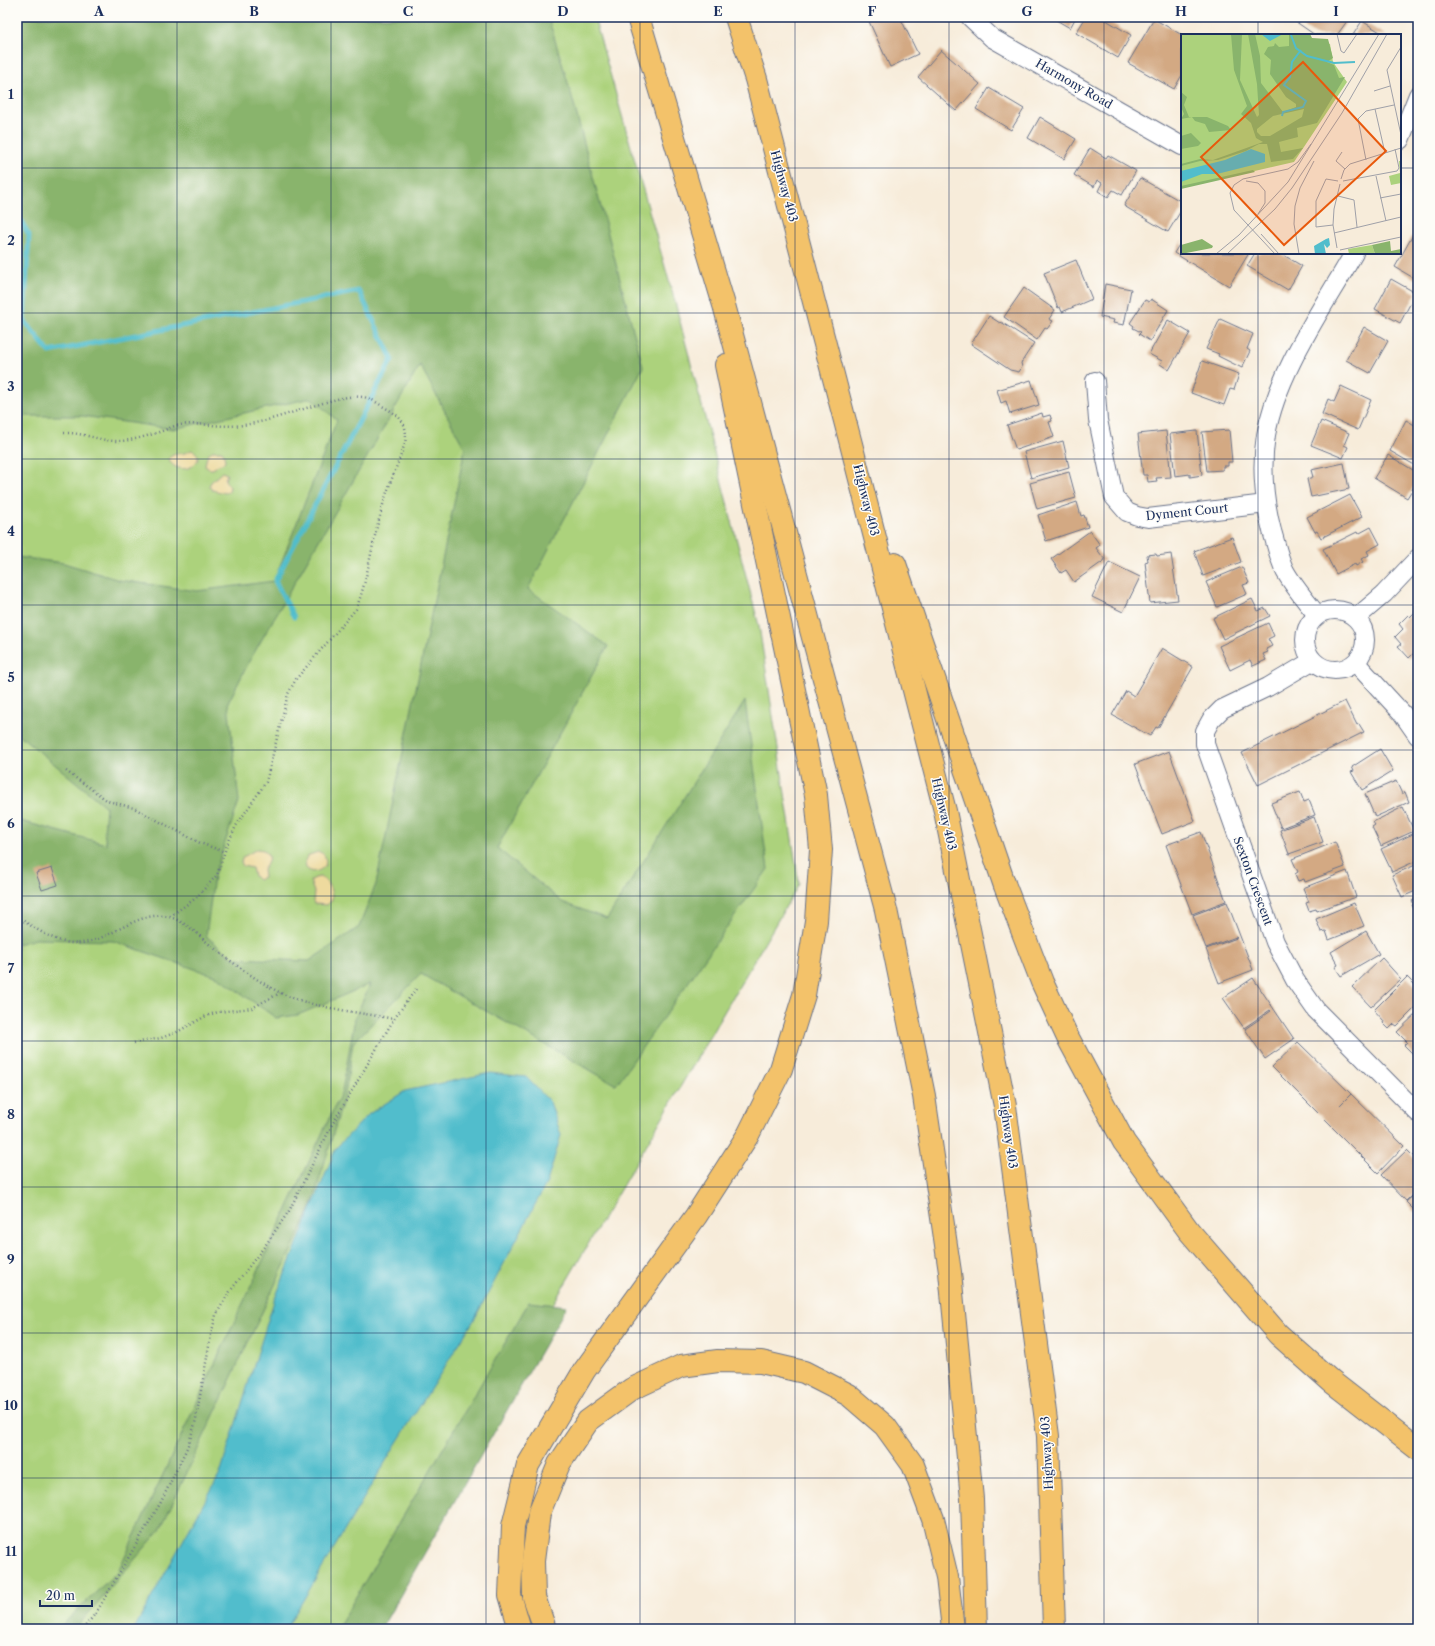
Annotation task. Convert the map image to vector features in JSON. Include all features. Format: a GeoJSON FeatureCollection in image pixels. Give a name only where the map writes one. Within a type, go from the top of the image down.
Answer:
{"type":"FeatureCollection","features":[{"type":"Feature","properties":{"kind":"highway"},"geometry":{"type":"LineString","coordinates":[[638,17],[724,305],[886,910],[924,1096],[950,1272],[972,1499],[976,1629]]}},
{"type":"Feature","properties":{"kind":"highway","name":"Highway 403"},"geometry":{"type":"LineString","coordinates":[[736,17],[756,79],[945,811],[1005,1106],[1048,1436],[1054,1629]]}},
{"type":"Feature","properties":{"kind":"highway"},"geometry":{"type":"LineString","coordinates":[[520,1629],[510,1595],[513,1526],[528,1465],[584,1371],[696,1216],[748,1135],[781,1069],[804,995],[816,922],[821,850],[816,795],[688,186]]}},
{"type":"Feature","properties":{"kind":"highway"},"geometry":{"type":"LineString","coordinates":[[851,444],[907,599],[1005,886],[1039,975],[1067,1036],[1124,1142],[1189,1231],[1278,1334],[1332,1382],[1418,1449]]}},
{"type":"Feature","properties":{"kind":"highway"},"geometry":{"type":"LineString","coordinates":[[545,1629],[534,1598],[533,1561],[539,1513],[559,1464],[588,1421],[632,1389],[681,1366],[718,1361],[761,1362],[804,1372],[849,1396],[885,1426],[913,1464],[933,1519],[947,1577],[953,1629]]}},
{"type":"Feature","properties":{"kind":"street","name":"Harmony Road"},"geometry":{"type":"LineString","coordinates":[[970,17],[992,38],[1181,145]]}},
{"type":"Feature","properties":{"kind":"street"},"geometry":{"type":"LineString","coordinates":[[1401,138],[1418,95]]}},
{"type":"Feature","properties":{"kind":"street"},"geometry":{"type":"LineString","coordinates":[[1317,615],[1296,588],[1284,569],[1274,536],[1266,504],[1264,478],[1266,441],[1270,417],[1293,360],[1353,254]]}},
{"type":"Feature","properties":{"kind":"street","name":"Dyment Court"},"geometry":{"type":"LineString","coordinates":[[1096,381],[1098,420],[1111,485],[1114,497],[1127,512],[1148,518],[1266,504]]}},
{"type":"Feature","properties":{"kind":"street"},"geometry":{"type":"LineString","coordinates":[[1356,618],[1384,594],[1418,558]]}},
{"type":"Feature","properties":{"kind":"street"},"geometry":{"type":"LineString","coordinates":[[1337,610],[1349,613],[1356,618],[1362,626],[1365,635],[1365,645],[1362,655],[1356,663],[1348,668],[1338,671],[1320,667],[1312,661],[1304,642],[1308,627],[1317,615],[1325,611],[1337,610]]}},
{"type":"Feature","properties":{"kind":"street","name":"Sexton Crescent"},"geometry":{"type":"LineString","coordinates":[[1312,661],[1268,687],[1222,709],[1211,720],[1205,731],[1205,744],[1276,942],[1295,980],[1316,1010],[1418,1113]]}},
{"type":"Feature","properties":{"kind":"street"},"geometry":{"type":"LineString","coordinates":[[1356,663],[1402,713],[1418,736]]}},
{"type":"Feature","properties":{"kind":"path"},"geometry":{"type":"LineString","coordinates":[[64,433],[72,432],[103,440],[118,441],[146,436],[176,425],[242,426],[337,398],[351,397],[364,397],[396,413],[405,426],[407,433],[380,516],[372,555],[356,609],[296,679],[288,694],[266,782],[236,826],[217,875],[196,898],[169,917]]}},
{"type":"Feature","properties":{"kind":"path"},"geometry":{"type":"LineString","coordinates":[[66,771],[108,801],[134,808],[200,843],[225,852]]}},
{"type":"Feature","properties":{"kind":"path"},"geometry":{"type":"LineString","coordinates":[[17,917],[52,937],[65,942],[75,943],[88,942],[100,938],[144,918],[169,917],[182,924],[253,976],[280,993],[332,1008],[394,1019]]}},
{"type":"Feature","properties":{"kind":"path"},"geometry":{"type":"LineString","coordinates":[[83,1629],[96,1613],[161,1502],[188,1448],[195,1424],[216,1315],[228,1294],[267,1243],[289,1211],[333,1123],[394,1019],[416,989]]}},
{"type":"Feature","properties":{"kind":"path"},"geometry":{"type":"LineString","coordinates":[[134,1043],[161,1038],[177,1032],[206,1016],[218,1012],[252,1008],[280,993]]}},
{"type":"Feature","properties":{"kind":"green space"},"geometry":{"type":"Polygon","coordinates":[[[17,17],[594,17],[675,302],[759,626],[799,884],[363,1629],[17,1629],[17,17]]]}},
{"type":"Feature","properties":{"kind":"green space"},"geometry":{"type":"Polygon","coordinates":[[[17,17],[548,17],[571,93],[643,367],[528,589],[608,646],[497,848],[562,902],[607,919],[745,701],[768,869],[616,1085],[421,974],[353,1043],[345,1094],[311,1208],[160,1530],[75,1629],[58,1629],[118,1571],[342,1091],[355,1018],[370,984],[298,1015],[276,1018],[218,977],[113,941],[36,939],[17,944],[17,820],[106,844],[104,832],[106,807],[17,733],[17,557],[64,563],[119,580],[197,591],[274,581],[337,420],[311,398],[173,429],[82,416],[17,416],[17,17]],[[420,365],[250,660],[228,703],[239,801],[214,876],[206,936],[233,958],[309,961],[359,927],[376,884],[465,449],[420,365]]]}},
{"type":"Feature","properties":{"kind":"green space"},"geometry":{"type":"Polygon","coordinates":[[[529,1302],[567,1306],[381,1629],[337,1629],[529,1302]]]}},
{"type":"Feature","properties":{"kind":"sand"},"geometry":{"type":"Polygon","coordinates":[[[191,450],[196,453],[198,460],[191,467],[180,468],[171,463],[169,458],[171,456],[191,450]]]}},
{"type":"Feature","properties":{"kind":"sand"},"geometry":{"type":"Polygon","coordinates":[[[212,451],[222,451],[225,461],[213,469],[209,469],[205,466],[205,463],[208,455],[212,451]]]}},
{"type":"Feature","properties":{"kind":"sand"},"geometry":{"type":"Polygon","coordinates":[[[222,472],[227,474],[225,480],[230,487],[229,491],[225,493],[212,490],[209,486],[211,482],[222,472]]]}},
{"type":"Feature","properties":{"kind":"sand"},"geometry":{"type":"Polygon","coordinates":[[[257,849],[264,850],[269,857],[268,862],[263,869],[264,877],[258,880],[254,876],[252,868],[243,866],[241,862],[243,857],[257,849]]]}},
{"type":"Feature","properties":{"kind":"sand"},"geometry":{"type":"Polygon","coordinates":[[[318,852],[322,853],[325,857],[325,866],[318,871],[313,872],[306,868],[305,860],[309,855],[318,852]]]}},
{"type":"Feature","properties":{"kind":"sand"},"geometry":{"type":"Polygon","coordinates":[[[320,877],[328,883],[332,893],[332,900],[327,905],[315,904],[313,902],[314,892],[310,881],[320,877]]]}},
{"type":"Feature","properties":{"kind":"water"},"geometry":{"type":"Polygon","coordinates":[[[490,1073],[526,1077],[550,1102],[561,1135],[547,1182],[474,1320],[396,1444],[286,1629],[134,1629],[220,1474],[274,1301],[336,1148],[369,1114],[405,1091],[490,1073]]]}},
{"type":"Feature","properties":{"kind":"building"},"geometry":{"type":"Polygon","coordinates":[[[867,17],[900,17],[918,54],[890,67],[867,17]]]}},
{"type":"Feature","properties":{"kind":"building"},"geometry":{"type":"Polygon","coordinates":[[[1051,17],[1076,17],[1070,28],[1051,17]]]}},
{"type":"Feature","properties":{"kind":"building"},"geometry":{"type":"Polygon","coordinates":[[[1086,17],[1101,17],[1131,35],[1118,58],[1076,33],[1086,17]]]}},
{"type":"Feature","properties":{"kind":"building"},"geometry":{"type":"Polygon","coordinates":[[[1289,17],[1350,17],[1338,34],[1314,34],[1289,17]]]}},
{"type":"Feature","properties":{"kind":"building"},"geometry":{"type":"Polygon","coordinates":[[[1154,19],[1181,34],[1181,77],[1174,89],[1128,63],[1154,19]]]}},
{"type":"Feature","properties":{"kind":"building"},"geometry":{"type":"Polygon","coordinates":[[[1362,21],[1383,34],[1354,34],[1362,21]]]}},
{"type":"Feature","properties":{"kind":"building"},"geometry":{"type":"Polygon","coordinates":[[[941,50],[980,84],[956,111],[918,77],[941,50]]]}},
{"type":"Feature","properties":{"kind":"building"},"geometry":{"type":"Polygon","coordinates":[[[989,88],[1024,109],[1011,130],[976,109],[989,88]]]}},
{"type":"Feature","properties":{"kind":"building"},"geometry":{"type":"Polygon","coordinates":[[[1040,117],[1076,139],[1064,159],[1028,138],[1040,117]]]}},
{"type":"Feature","properties":{"kind":"building"},"geometry":{"type":"Polygon","coordinates":[[[1090,148],[1106,158],[1108,155],[1136,171],[1122,195],[1113,190],[1108,197],[1098,191],[1102,183],[1097,180],[1094,187],[1074,175],[1090,148]]]}},
{"type":"Feature","properties":{"kind":"building"},"geometry":{"type":"Polygon","coordinates":[[[1140,178],[1181,201],[1181,211],[1168,232],[1124,206],[1140,178]]]}},
{"type":"Feature","properties":{"kind":"building"},"geometry":{"type":"Polygon","coordinates":[[[1418,226],[1418,279],[1417,280],[1395,267],[1418,226]]]}},
{"type":"Feature","properties":{"kind":"building"},"geometry":{"type":"Polygon","coordinates":[[[1181,242],[1181,254],[1248,254],[1229,286],[1174,253],[1181,242]]]}},
{"type":"Feature","properties":{"kind":"building"},"geometry":{"type":"Polygon","coordinates":[[[1254,254],[1282,254],[1302,266],[1288,290],[1247,266],[1254,254]]]}},
{"type":"Feature","properties":{"kind":"building"},"geometry":{"type":"Polygon","coordinates":[[[1076,260],[1092,299],[1062,312],[1060,307],[1058,308],[1044,273],[1076,260]]]}},
{"type":"Feature","properties":{"kind":"building"},"geometry":{"type":"Polygon","coordinates":[[[1391,279],[1416,293],[1400,323],[1375,309],[1391,279]]]}},
{"type":"Feature","properties":{"kind":"building"},"geometry":{"type":"Polygon","coordinates":[[[1105,284],[1131,289],[1124,325],[1113,323],[1114,320],[1100,317],[1105,284]]]}},
{"type":"Feature","properties":{"kind":"building"},"geometry":{"type":"Polygon","coordinates":[[[1024,288],[1055,310],[1049,319],[1053,321],[1047,329],[1045,328],[1037,340],[1004,317],[1024,288]]]}},
{"type":"Feature","properties":{"kind":"building"},"geometry":{"type":"Polygon","coordinates":[[[1151,299],[1168,310],[1150,341],[1139,334],[1141,332],[1133,328],[1134,326],[1130,323],[1145,300],[1149,302],[1151,299]]]}},
{"type":"Feature","properties":{"kind":"building"},"geometry":{"type":"Polygon","coordinates":[[[989,316],[1034,343],[1021,363],[1022,367],[1019,372],[1010,370],[971,344],[989,316]]]}},
{"type":"Feature","properties":{"kind":"building"},"geometry":{"type":"Polygon","coordinates":[[[1220,319],[1253,334],[1247,349],[1250,351],[1242,368],[1218,356],[1219,354],[1206,349],[1220,319]]]}},
{"type":"Feature","properties":{"kind":"building"},"geometry":{"type":"Polygon","coordinates":[[[1168,320],[1190,333],[1169,370],[1160,364],[1162,361],[1149,354],[1168,320]]]}},
{"type":"Feature","properties":{"kind":"building"},"geometry":{"type":"Polygon","coordinates":[[[1364,327],[1388,341],[1370,373],[1346,360],[1364,327]]]}},
{"type":"Feature","properties":{"kind":"building"},"geometry":{"type":"Polygon","coordinates":[[[1202,361],[1239,374],[1234,390],[1230,389],[1224,405],[1191,393],[1202,361]]]}},
{"type":"Feature","properties":{"kind":"building"},"geometry":{"type":"Polygon","coordinates":[[[1031,380],[1039,405],[1010,414],[1006,401],[1001,403],[997,390],[1031,380]]]}},
{"type":"Feature","properties":{"kind":"building"},"geometry":{"type":"Polygon","coordinates":[[[1341,386],[1371,400],[1358,430],[1322,414],[1328,399],[1334,402],[1341,386]]]}},
{"type":"Feature","properties":{"kind":"building"},"geometry":{"type":"Polygon","coordinates":[[[1042,413],[1043,417],[1050,415],[1052,421],[1049,422],[1054,437],[1016,450],[1007,425],[1042,413]]]}},
{"type":"Feature","properties":{"kind":"building"},"geometry":{"type":"Polygon","coordinates":[[[1406,420],[1418,427],[1418,467],[1390,451],[1406,420]]]}},
{"type":"Feature","properties":{"kind":"building"},"geometry":{"type":"Polygon","coordinates":[[[1321,421],[1349,433],[1344,445],[1348,447],[1343,458],[1311,445],[1321,421]]]}},
{"type":"Feature","properties":{"kind":"building"},"geometry":{"type":"Polygon","coordinates":[[[1229,430],[1232,462],[1228,462],[1228,466],[1223,466],[1223,470],[1207,471],[1202,432],[1229,430]]]}},
{"type":"Feature","properties":{"kind":"building"},"geometry":{"type":"Polygon","coordinates":[[[1166,431],[1171,477],[1156,478],[1157,481],[1148,482],[1147,475],[1143,475],[1138,434],[1166,431]]]}},
{"type":"Feature","properties":{"kind":"building"},"geometry":{"type":"Polygon","coordinates":[[[1197,431],[1202,475],[1190,477],[1190,474],[1175,476],[1170,434],[1197,431]]]}},
{"type":"Feature","properties":{"kind":"building"},"geometry":{"type":"Polygon","coordinates":[[[1063,441],[1069,467],[1031,478],[1024,452],[1063,441]]]}},
{"type":"Feature","properties":{"kind":"building"},"geometry":{"type":"Polygon","coordinates":[[[1388,455],[1418,473],[1418,480],[1407,498],[1374,478],[1388,455]]]}},
{"type":"Feature","properties":{"kind":"building"},"geometry":{"type":"Polygon","coordinates":[[[1344,463],[1349,489],[1311,497],[1307,479],[1313,477],[1311,470],[1344,463]]]}},
{"type":"Feature","properties":{"kind":"building"},"geometry":{"type":"Polygon","coordinates":[[[1069,472],[1076,498],[1037,509],[1030,483],[1069,472]]]}},
{"type":"Feature","properties":{"kind":"building"},"geometry":{"type":"Polygon","coordinates":[[[1350,495],[1362,517],[1321,538],[1317,531],[1315,532],[1307,517],[1350,495]]]}},
{"type":"Feature","properties":{"kind":"building"},"geometry":{"type":"Polygon","coordinates":[[[1077,502],[1081,516],[1084,515],[1088,527],[1046,541],[1038,515],[1077,502]]]}},
{"type":"Feature","properties":{"kind":"building"},"geometry":{"type":"Polygon","coordinates":[[[1371,527],[1380,544],[1367,551],[1369,555],[1361,559],[1363,562],[1356,566],[1355,564],[1336,574],[1323,549],[1357,532],[1358,534],[1371,527]]]}},
{"type":"Feature","properties":{"kind":"building"},"geometry":{"type":"Polygon","coordinates":[[[1090,531],[1100,545],[1096,548],[1105,560],[1074,582],[1066,570],[1061,573],[1051,559],[1090,531]]]}},
{"type":"Feature","properties":{"kind":"building"},"geometry":{"type":"Polygon","coordinates":[[[1232,537],[1241,562],[1203,576],[1194,551],[1232,537]]]}},
{"type":"Feature","properties":{"kind":"building"},"geometry":{"type":"Polygon","coordinates":[[[1156,554],[1157,556],[1171,554],[1178,600],[1150,603],[1145,562],[1148,561],[1147,555],[1156,554]]]}},
{"type":"Feature","properties":{"kind":"building"},"geometry":{"type":"Polygon","coordinates":[[[1109,562],[1140,577],[1123,612],[1092,597],[1109,562]]]}},
{"type":"Feature","properties":{"kind":"building"},"geometry":{"type":"Polygon","coordinates":[[[1242,567],[1249,583],[1243,585],[1247,594],[1217,607],[1206,582],[1242,567]]]}},
{"type":"Feature","properties":{"kind":"building"},"geometry":{"type":"Polygon","coordinates":[[[1252,599],[1258,611],[1265,608],[1270,616],[1223,639],[1213,618],[1252,599]]]}},
{"type":"Feature","properties":{"kind":"building"},"geometry":{"type":"Polygon","coordinates":[[[1418,609],[1418,649],[1409,658],[1398,646],[1401,644],[1395,637],[1403,629],[1399,624],[1408,615],[1410,617],[1418,609]]]}},
{"type":"Feature","properties":{"kind":"building"},"geometry":{"type":"Polygon","coordinates":[[[1268,623],[1274,636],[1268,639],[1272,646],[1266,649],[1268,652],[1263,654],[1266,660],[1253,666],[1250,660],[1230,670],[1219,646],[1268,623]]]}},
{"type":"Feature","properties":{"kind":"building"},"geometry":{"type":"Polygon","coordinates":[[[1162,648],[1193,667],[1158,728],[1156,727],[1150,736],[1112,715],[1126,691],[1134,696],[1162,648]]]}},
{"type":"Feature","properties":{"kind":"building"},"geometry":{"type":"Polygon","coordinates":[[[1345,701],[1357,725],[1359,724],[1364,732],[1258,785],[1242,753],[1345,701]]]}},
{"type":"Feature","properties":{"kind":"building"},"geometry":{"type":"Polygon","coordinates":[[[1380,749],[1393,771],[1362,790],[1351,772],[1354,771],[1352,767],[1380,749]]]}},
{"type":"Feature","properties":{"kind":"building"},"geometry":{"type":"Polygon","coordinates":[[[1169,751],[1195,821],[1162,834],[1135,764],[1169,751]]]}},
{"type":"Feature","properties":{"kind":"building"},"geometry":{"type":"Polygon","coordinates":[[[1396,781],[1402,794],[1405,792],[1409,802],[1375,817],[1365,794],[1396,781]]]}},
{"type":"Feature","properties":{"kind":"building"},"geometry":{"type":"Polygon","coordinates":[[[1300,792],[1304,802],[1309,800],[1315,815],[1281,828],[1271,803],[1300,792]]]}},
{"type":"Feature","properties":{"kind":"building"},"geometry":{"type":"Polygon","coordinates":[[[1403,807],[1414,831],[1381,846],[1372,827],[1375,825],[1373,822],[1403,807]]]}},
{"type":"Feature","properties":{"kind":"building"},"geometry":{"type":"Polygon","coordinates":[[[1314,817],[1323,842],[1289,854],[1280,830],[1314,817]]]}},
{"type":"Feature","properties":{"kind":"building"},"geometry":{"type":"Polygon","coordinates":[[[1201,832],[1226,901],[1192,914],[1166,845],[1201,832]]]}},
{"type":"Feature","properties":{"kind":"building"},"geometry":{"type":"Polygon","coordinates":[[[1417,832],[1418,860],[1392,872],[1381,849],[1417,832]]]}},
{"type":"Feature","properties":{"kind":"building"},"geometry":{"type":"Polygon","coordinates":[[[1335,842],[1345,867],[1305,882],[1304,879],[1298,881],[1295,874],[1298,872],[1292,859],[1335,842]]]}},
{"type":"Feature","properties":{"kind":"building"},"geometry":{"type":"Polygon","coordinates":[[[1418,864],[1418,890],[1402,897],[1392,875],[1418,864]]]}},
{"type":"Feature","properties":{"kind":"building"},"geometry":{"type":"Polygon","coordinates":[[[52,868],[58,885],[42,890],[36,873],[52,868]]]}},
{"type":"Feature","properties":{"kind":"building"},"geometry":{"type":"Polygon","coordinates":[[[1347,871],[1356,897],[1317,911],[1316,909],[1309,911],[1306,903],[1309,902],[1303,888],[1347,871]]]}},
{"type":"Feature","properties":{"kind":"building"},"geometry":{"type":"Polygon","coordinates":[[[1418,897],[1418,917],[1412,905],[1414,904],[1412,901],[1418,897]]]}},
{"type":"Feature","properties":{"kind":"building"},"geometry":{"type":"Polygon","coordinates":[[[1227,902],[1253,970],[1219,983],[1206,949],[1237,938],[1236,937],[1206,948],[1193,915],[1227,902]]]}},
{"type":"Feature","properties":{"kind":"building"},"geometry":{"type":"Polygon","coordinates":[[[1354,903],[1364,926],[1329,940],[1326,931],[1321,932],[1316,919],[1354,903]]]}},
{"type":"Feature","properties":{"kind":"building"},"geometry":{"type":"Polygon","coordinates":[[[1366,931],[1379,954],[1341,976],[1335,967],[1338,965],[1331,952],[1366,931]]]}},
{"type":"Feature","properties":{"kind":"building"},"geometry":{"type":"Polygon","coordinates":[[[1382,958],[1401,979],[1371,1007],[1352,987],[1382,958]]]}},
{"type":"Feature","properties":{"kind":"building"},"geometry":{"type":"Polygon","coordinates":[[[1407,977],[1418,988],[1418,1005],[1397,1026],[1394,1024],[1389,1029],[1374,1010],[1407,977]]]}},
{"type":"Feature","properties":{"kind":"building"},"geometry":{"type":"Polygon","coordinates":[[[1253,978],[1294,1039],[1265,1059],[1245,1029],[1271,1011],[1270,1010],[1244,1028],[1223,998],[1253,978]]]}},
{"type":"Feature","properties":{"kind":"building"},"geometry":{"type":"Polygon","coordinates":[[[1418,1012],[1418,1048],[1413,1054],[1404,1045],[1407,1042],[1397,1032],[1418,1012]]]}},
{"type":"Feature","properties":{"kind":"building"},"geometry":{"type":"Polygon","coordinates":[[[1298,1042],[1404,1146],[1378,1173],[1272,1067],[1298,1042]]]}},
{"type":"Feature","properties":{"kind":"building"},"geometry":{"type":"Polygon","coordinates":[[[1407,1150],[1418,1161],[1418,1189],[1406,1201],[1381,1175],[1407,1150]]]}},
{"type":"Feature","properties":{"kind":"building"},"geometry":{"type":"Polygon","coordinates":[[[1418,1191],[1418,1214],[1406,1202],[1418,1191]]]}},
{"type":"Feature","properties":{"kind":"waterway"},"geometry":{"type":"LineString","coordinates":[[17,214],[29,235],[24,320],[49,352],[359,291],[392,359],[275,581],[294,617]]}}]}
